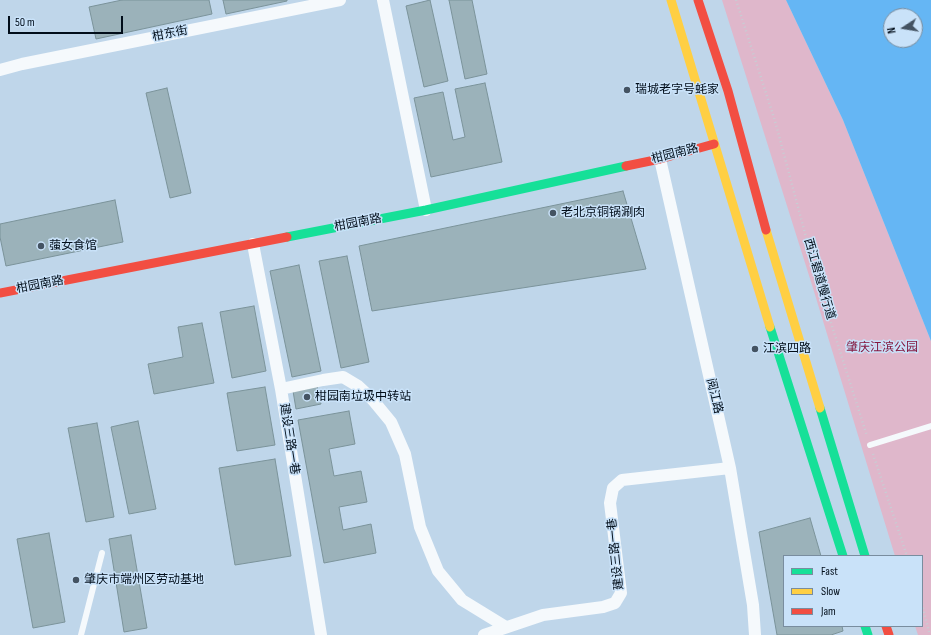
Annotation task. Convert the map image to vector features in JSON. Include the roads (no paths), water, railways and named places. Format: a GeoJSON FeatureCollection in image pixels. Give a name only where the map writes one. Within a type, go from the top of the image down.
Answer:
{"type":"FeatureCollection","features":[{"type":"Feature","properties":{"kind":"main road"},"geometry":{"type":"LineString","coordinates":[[671,0],[714,144],[843,555]]}},
{"type":"Feature","properties":{"kind":"main road"},"geometry":{"type":"LineString","coordinates":[[698,0],[728,91],[775,264],[865,555]]}},
{"type":"Feature","properties":{"kind":"main road","name":"柑园南路"},"geometry":{"type":"LineString","coordinates":[[0,293],[426,210],[660,158],[714,144]]}},
{"type":"Feature","properties":{"kind":"street","name":"柑东街"},"geometry":{"type":"LineString","coordinates":[[0,70],[340,0]]}},
{"type":"Feature","properties":{"kind":"street"},"geometry":{"type":"LineString","coordinates":[[383,0],[426,210]]}},
{"type":"Feature","properties":{"kind":"street","name":"阅江路"},"geometry":{"type":"LineString","coordinates":[[660,158],[730,468],[753,605],[755,635]]}},
{"type":"Feature","properties":{"kind":"street","name":"建设三路一巷"},"geometry":{"type":"LineString","coordinates":[[253,244],[281,389],[321,635]]}},
{"type":"Feature","properties":{"kind":"street"},"geometry":{"type":"LineString","coordinates":[[281,389],[343,377],[358,386],[372,399],[391,422],[404,454],[420,527],[438,571],[462,600],[506,627]]}},
{"type":"Feature","properties":{"kind":"street","name":"建设三路一巷"},"geometry":{"type":"LineString","coordinates":[[484,635],[543,615],[603,608],[615,603],[621,593],[610,503],[614,488],[622,480],[730,468]]}},
{"type":"Feature","properties":{"kind":"lane"},"geometry":{"type":"LineString","coordinates":[[870,445],[931,426]]}},
{"type":"Feature","properties":{"kind":"lane"},"geometry":{"type":"LineString","coordinates":[[81,635],[102,553]]}},
{"type":"Feature","properties":{"kind":"water"},"geometry":{"type":"Polygon","coordinates":[[[786,0],[931,0],[931,341],[843,120],[786,0]]]}},
{"type":"Feature","properties":{"kind":"place","name":"瑞城老字号蚝家"},"geometry":{"type":"Point","coordinates":[627,90]}},
{"type":"Feature","properties":{"kind":"place","name":"老北京铜锅涮肉"},"geometry":{"type":"Point","coordinates":[553,213]}},
{"type":"Feature","properties":{"kind":"place","name":"蔃女食馆"},"geometry":{"type":"Point","coordinates":[41,246]}},
{"type":"Feature","properties":{"kind":"place","name":"江滨四路"},"geometry":{"type":"Point","coordinates":[755,349]}},
{"type":"Feature","properties":{"kind":"place","name":"柑园南垃圾中转站"},"geometry":{"type":"Point","coordinates":[307,397]}},
{"type":"Feature","properties":{"kind":"place","name":"肇庆市端州区劳动基地"},"geometry":{"type":"Point","coordinates":[76,580]}},
{"type":"Feature","properties":{"kind":"park label","name":"肇庆江滨公园"},"geometry":{"type":"Point","coordinates":[882,348]}}]}
